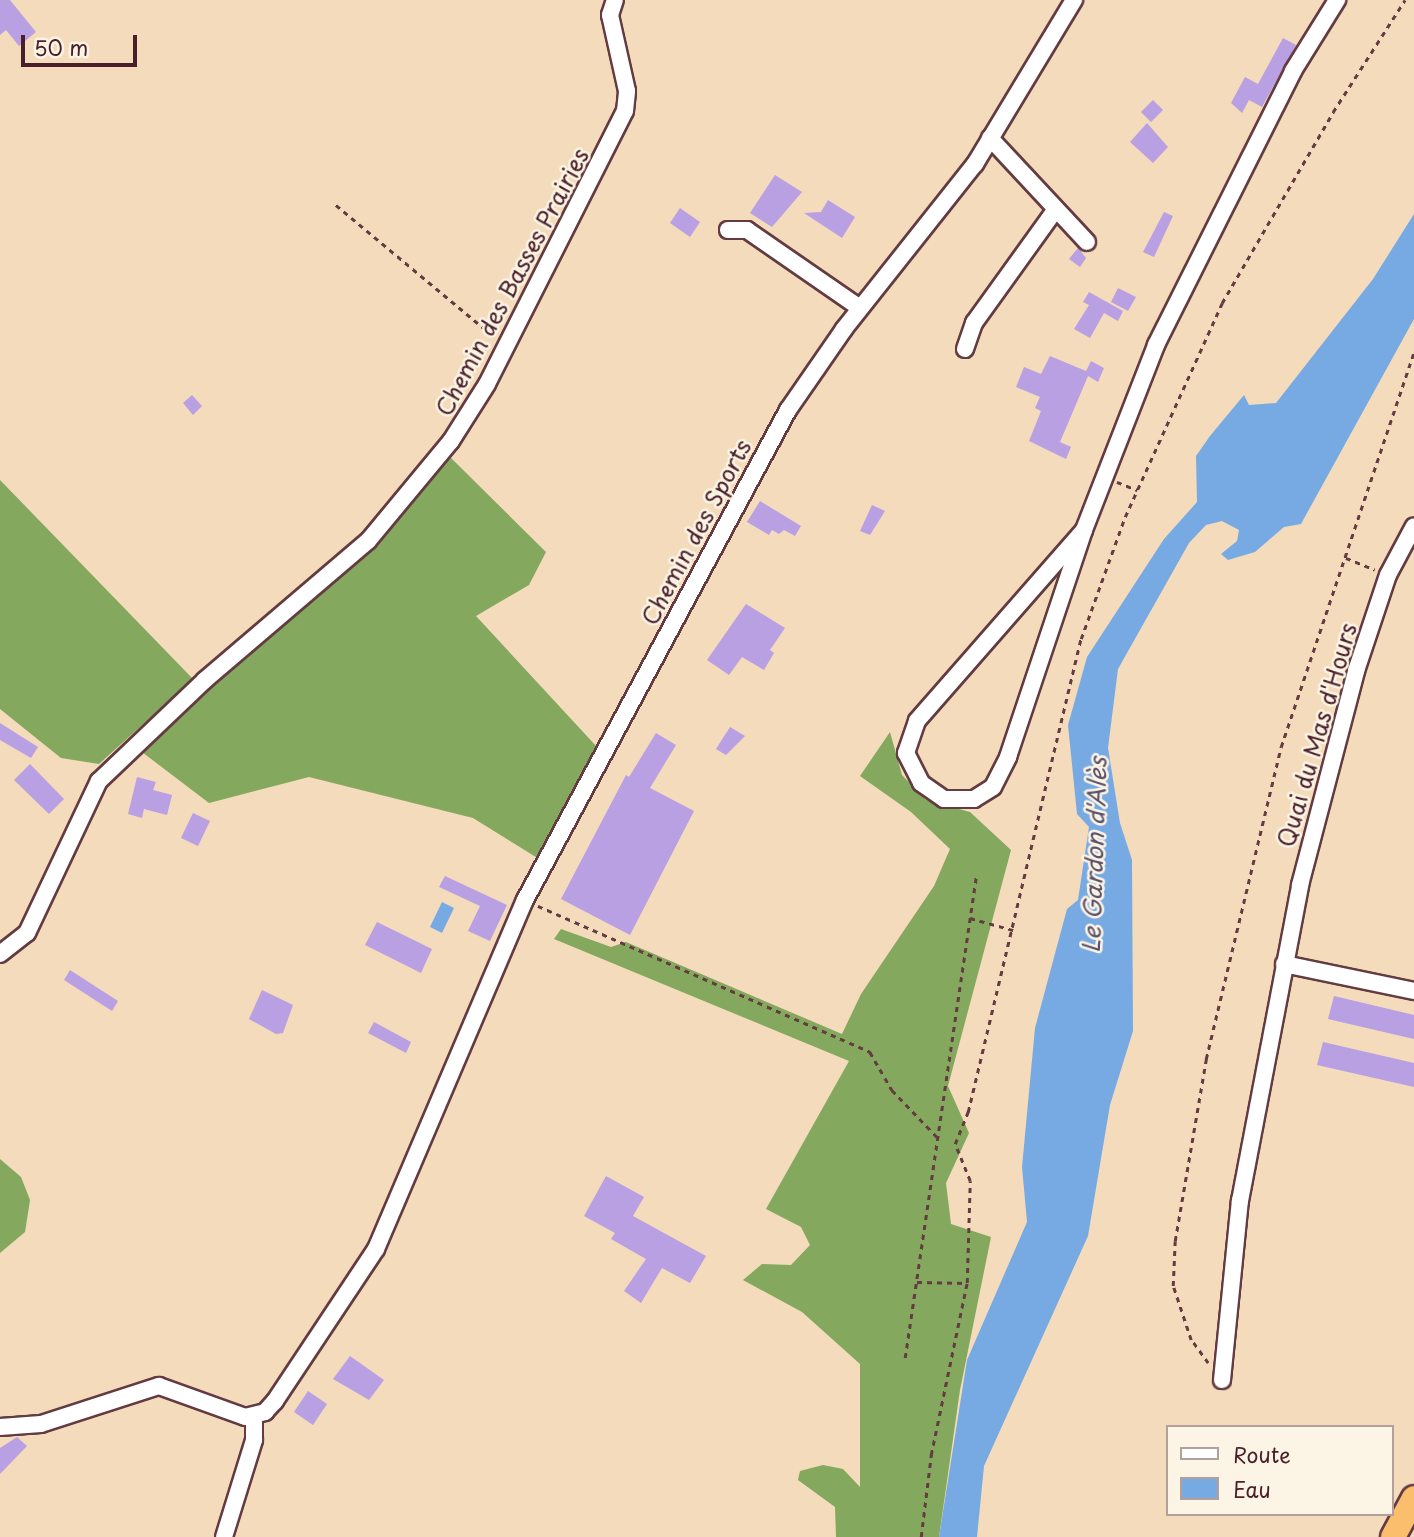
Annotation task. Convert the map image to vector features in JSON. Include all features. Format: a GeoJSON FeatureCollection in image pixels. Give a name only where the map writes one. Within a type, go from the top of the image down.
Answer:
{"type":"FeatureCollection","features":[{"type":"Feature","properties":{"kind":"highway"},"geometry":{"type":"LineString","coordinates":[[1393,1537],[1414,1498]]}},
{"type":"Feature","properties":{"kind":"street","name":"Chemin des Basses Prairies"},"geometry":{"type":"LineString","coordinates":[[0,954],[27,933],[99,781],[132,748],[368,541],[451,441],[506,347],[625,111],[627,91],[610,15],[615,0]]}},
{"type":"Feature","properties":{"kind":"street","name":"Chemin des Sports"},"geometry":{"type":"LineString","coordinates":[[254,1417],[275,1401],[376,1249],[425,1125],[525,900],[788,410],[860,308],[990,138],[1074,0]]}},
{"type":"Feature","properties":{"kind":"street"},"geometry":{"type":"LineString","coordinates":[[1084,530],[917,721],[906,753],[921,783],[944,799],[974,799],[993,788],[1007,757],[1084,530],[1156,345],[1293,71],[1337,0]]}},
{"type":"Feature","properties":{"kind":"street"},"geometry":{"type":"LineString","coordinates":[[990,138],[1087,242]]}},
{"type":"Feature","properties":{"kind":"street"},"geometry":{"type":"LineString","coordinates":[[965,349],[974,323],[1056,209]]}},
{"type":"Feature","properties":{"kind":"street"},"geometry":{"type":"LineString","coordinates":[[728,230],[747,230],[860,308]]}},
{"type":"Feature","properties":{"kind":"street","name":"Quai du Mas d'Hours"},"geometry":{"type":"LineString","coordinates":[[1222,1380],[1240,1201],[1284,964],[1318,807],[1388,575],[1414,526]]}},
{"type":"Feature","properties":{"kind":"street"},"geometry":{"type":"LineString","coordinates":[[1284,964],[1414,991]]}},
{"type":"Feature","properties":{"kind":"street"},"geometry":{"type":"LineString","coordinates":[[0,1427],[41,1424],[159,1386],[244,1417],[254,1417],[254,1440],[224,1537]]}},
{"type":"Feature","properties":{"kind":"path"},"geometry":{"type":"LineString","coordinates":[[921,1537],[931,1455],[967,1283],[970,1181],[955,1144],[968,1112],[1081,639],[1138,490],[1222,303],[1334,112],[1405,0]]}},
{"type":"Feature","properties":{"kind":"path"},"geometry":{"type":"LineString","coordinates":[[337,205],[506,347]]}},
{"type":"Feature","properties":{"kind":"path"},"geometry":{"type":"LineString","coordinates":[[1222,1380],[1191,1340],[1174,1286],[1175,1241],[1206,1059],[1281,747],[1414,351]]}},
{"type":"Feature","properties":{"kind":"path"},"geometry":{"type":"LineString","coordinates":[[1105,477],[1138,490]]}},
{"type":"Feature","properties":{"kind":"path"},"geometry":{"type":"LineString","coordinates":[[1345,558],[1388,575]]}},
{"type":"Feature","properties":{"kind":"path"},"geometry":{"type":"LineString","coordinates":[[905,1358],[976,875]]}},
{"type":"Feature","properties":{"kind":"path"},"geometry":{"type":"LineString","coordinates":[[525,900],[870,1052],[892,1090],[938,1138]]}},
{"type":"Feature","properties":{"kind":"path"},"geometry":{"type":"LineString","coordinates":[[970,919],[1013,930]]}},
{"type":"Feature","properties":{"kind":"path"},"geometry":{"type":"LineString","coordinates":[[916,1282],[967,1283]]}},
{"type":"Feature","properties":{"kind":"green space"},"geometry":{"type":"Polygon","coordinates":[[[449,456],[546,552],[529,585],[476,616],[597,747],[539,859],[473,818],[309,777],[209,803],[138,749],[335,578],[406,509],[449,456]]]}},
{"type":"Feature","properties":{"kind":"green space"},"geometry":{"type":"Polygon","coordinates":[[[0,480],[193,679],[99,764],[61,758],[0,709],[0,480]]]}},
{"type":"Feature","properties":{"kind":"green space"},"geometry":{"type":"Polygon","coordinates":[[[890,732],[902,775],[926,800],[970,812],[1011,850],[948,1086],[969,1133],[946,1183],[951,1224],[991,1237],[960,1390],[939,1537],[836,1537],[835,1507],[798,1480],[800,1471],[823,1465],[843,1469],[860,1487],[860,1364],[802,1312],[743,1280],[762,1264],[791,1265],[810,1245],[801,1227],[766,1209],[849,1061],[554,939],[561,929],[611,947],[626,942],[842,1034],[861,994],[934,886],[950,849],[911,812],[860,776],[890,732]]]}},
{"type":"Feature","properties":{"kind":"green space"},"geometry":{"type":"Polygon","coordinates":[[[0,1159],[21,1177],[30,1200],[25,1232],[0,1253],[0,1159]]]}},
{"type":"Feature","properties":{"kind":"water","name":"Le Gardon d'Alès"},"geometry":{"type":"Polygon","coordinates":[[[1414,214],[1414,319],[1301,524],[1284,527],[1255,552],[1228,560],[1221,554],[1237,541],[1239,530],[1222,521],[1206,525],[1189,543],[1118,669],[1108,748],[1120,823],[1132,860],[1133,1031],[1110,1105],[1088,1236],[984,1466],[977,1537],[939,1537],[967,1360],[1027,1222],[1022,1167],[1035,1028],[1067,909],[1078,900],[1089,827],[1077,814],[1068,725],[1087,657],[1164,539],[1197,502],[1196,456],[1210,436],[1244,395],[1249,405],[1276,403],[1373,279],[1414,214]]]}},
{"type":"Feature","properties":{"kind":"water"},"geometry":{"type":"Polygon","coordinates":[[[442,902],[454,908],[442,933],[430,927],[442,902]]]}},
{"type":"Feature","properties":{"kind":"building"},"geometry":{"type":"Polygon","coordinates":[[[0,0],[10,0],[36,32],[19,46],[6,30],[0,35],[0,0]]]}},
{"type":"Feature","properties":{"kind":"building"},"geometry":{"type":"Polygon","coordinates":[[[1283,38],[1296,45],[1262,107],[1249,100],[1242,113],[1231,103],[1245,77],[1258,84],[1283,38]]]}},
{"type":"Feature","properties":{"kind":"building"},"geometry":{"type":"Polygon","coordinates":[[[1153,100],[1163,110],[1151,122],[1141,112],[1153,100]]]}},
{"type":"Feature","properties":{"kind":"building"},"geometry":{"type":"Polygon","coordinates":[[[1147,123],[1168,147],[1153,163],[1130,142],[1147,123]]]}},
{"type":"Feature","properties":{"kind":"building"},"geometry":{"type":"Polygon","coordinates":[[[775,175],[802,192],[772,227],[750,213],[775,175]]]}},
{"type":"Feature","properties":{"kind":"building"},"geometry":{"type":"Polygon","coordinates":[[[828,200],[855,217],[842,238],[804,213],[821,212],[828,200]]]}},
{"type":"Feature","properties":{"kind":"building"},"geometry":{"type":"Polygon","coordinates":[[[680,208],[700,222],[690,237],[670,223],[680,208]]]}},
{"type":"Feature","properties":{"kind":"building"},"geometry":{"type":"Polygon","coordinates":[[[1164,212],[1173,216],[1154,257],[1143,252],[1164,212]]]}},
{"type":"Feature","properties":{"kind":"building"},"geometry":{"type":"Polygon","coordinates":[[[1078,248],[1086,258],[1080,267],[1069,259],[1078,248]]]}},
{"type":"Feature","properties":{"kind":"building"},"geometry":{"type":"Polygon","coordinates":[[[1118,288],[1136,297],[1128,311],[1111,302],[1118,288]]]}},
{"type":"Feature","properties":{"kind":"building"},"geometry":{"type":"Polygon","coordinates":[[[1089,292],[1123,311],[1118,321],[1104,313],[1090,338],[1074,329],[1089,305],[1083,302],[1089,292]]]}},
{"type":"Feature","properties":{"kind":"building"},"geometry":{"type":"Polygon","coordinates":[[[1050,356],[1086,371],[1091,361],[1104,368],[1098,382],[1088,376],[1060,442],[1071,447],[1066,459],[1029,441],[1041,411],[1035,408],[1040,397],[1016,387],[1024,367],[1041,374],[1050,356]]]}},
{"type":"Feature","properties":{"kind":"building"},"geometry":{"type":"Polygon","coordinates":[[[192,395],[202,406],[193,415],[183,403],[192,395]]]}},
{"type":"Feature","properties":{"kind":"building"},"geometry":{"type":"Polygon","coordinates":[[[760,501],[801,526],[795,536],[784,530],[779,534],[772,530],[769,535],[747,522],[760,501]]]}},
{"type":"Feature","properties":{"kind":"building"},"geometry":{"type":"Polygon","coordinates":[[[872,505],[885,511],[870,535],[860,531],[872,505]]]}},
{"type":"Feature","properties":{"kind":"building"},"geometry":{"type":"Polygon","coordinates":[[[746,604],[785,628],[770,650],[774,653],[764,670],[742,657],[729,675],[707,660],[746,604]]]}},
{"type":"Feature","properties":{"kind":"building"},"geometry":{"type":"Polygon","coordinates":[[[0,723],[38,747],[31,758],[0,740],[0,723]]]}},
{"type":"Feature","properties":{"kind":"building"},"geometry":{"type":"Polygon","coordinates":[[[730,727],[745,736],[726,755],[716,749],[730,727]]]}},
{"type":"Feature","properties":{"kind":"building"},"geometry":{"type":"Polygon","coordinates":[[[656,733],[676,745],[650,788],[694,811],[630,935],[561,899],[626,775],[629,777],[656,733]]]}},
{"type":"Feature","properties":{"kind":"building"},"geometry":{"type":"Polygon","coordinates":[[[30,764],[64,799],[49,814],[14,780],[30,764]]]}},
{"type":"Feature","properties":{"kind":"building"},"geometry":{"type":"Polygon","coordinates":[[[137,777],[156,782],[153,790],[172,795],[167,815],[144,809],[142,818],[128,814],[137,777]]]}},
{"type":"Feature","properties":{"kind":"building"},"geometry":{"type":"Polygon","coordinates":[[[193,813],[210,821],[198,846],[181,838],[193,813]]]}},
{"type":"Feature","properties":{"kind":"building"},"geometry":{"type":"Polygon","coordinates":[[[445,876],[507,905],[490,941],[468,931],[480,906],[439,887],[445,876]]]}},
{"type":"Feature","properties":{"kind":"building"},"geometry":{"type":"Polygon","coordinates":[[[377,922],[432,949],[421,973],[365,945],[377,922]]]}},
{"type":"Feature","properties":{"kind":"building"},"geometry":{"type":"Polygon","coordinates":[[[70,970],[118,1001],[112,1011],[64,980],[70,970]]]}},
{"type":"Feature","properties":{"kind":"building"},"geometry":{"type":"Polygon","coordinates":[[[262,990],[293,1005],[283,1033],[276,1034],[249,1019],[262,990]]]}},
{"type":"Feature","properties":{"kind":"building"},"geometry":{"type":"Polygon","coordinates":[[[1334,996],[1414,1015],[1414,1039],[1328,1019],[1334,996]]]}},
{"type":"Feature","properties":{"kind":"building"},"geometry":{"type":"Polygon","coordinates":[[[374,1022],[411,1042],[406,1053],[368,1033],[374,1022]]]}},
{"type":"Feature","properties":{"kind":"building"},"geometry":{"type":"Polygon","coordinates":[[[1323,1042],[1414,1063],[1414,1087],[1317,1065],[1323,1042]]]}},
{"type":"Feature","properties":{"kind":"building"},"geometry":{"type":"Polygon","coordinates":[[[606,1176],[644,1197],[633,1216],[706,1256],[690,1283],[662,1268],[641,1303],[624,1291],[646,1259],[611,1239],[615,1233],[584,1216],[606,1176]]]}},
{"type":"Feature","properties":{"kind":"building"},"geometry":{"type":"Polygon","coordinates":[[[350,1356],[384,1380],[369,1400],[333,1379],[350,1356]]]}},
{"type":"Feature","properties":{"kind":"building"},"geometry":{"type":"Polygon","coordinates":[[[308,1391],[327,1404],[313,1425],[294,1412],[308,1391]]]}},
{"type":"Feature","properties":{"kind":"building"},"geometry":{"type":"Polygon","coordinates":[[[17,1437],[27,1446],[0,1474],[0,1448],[17,1437]]]}}]}
